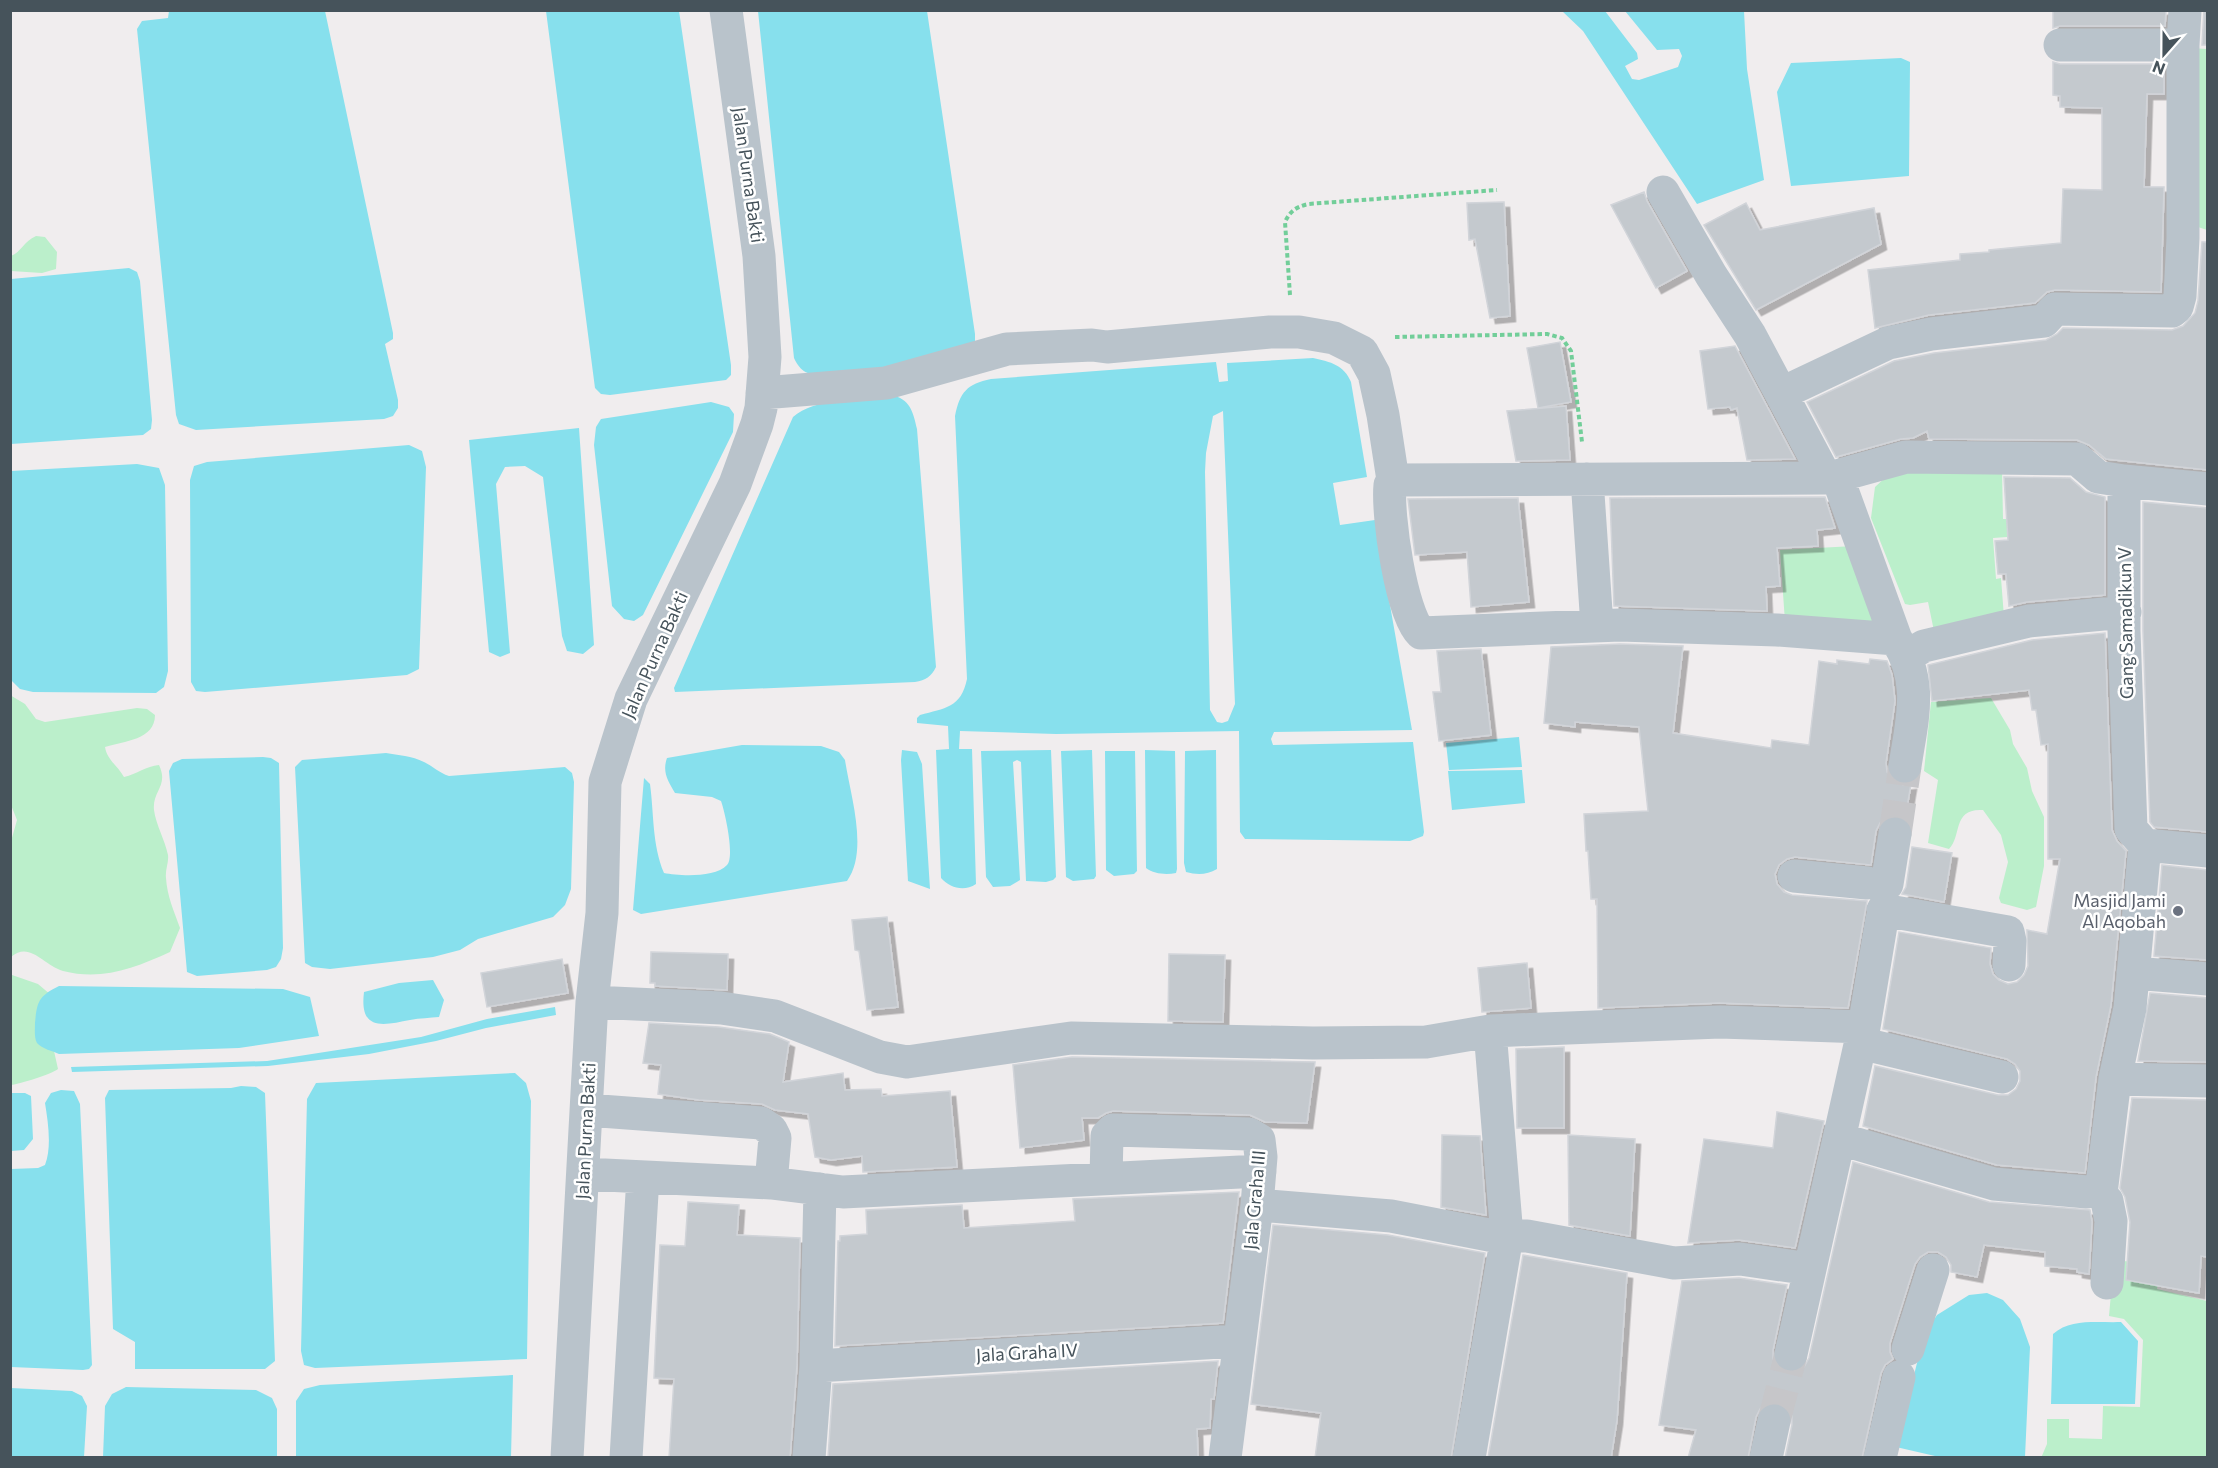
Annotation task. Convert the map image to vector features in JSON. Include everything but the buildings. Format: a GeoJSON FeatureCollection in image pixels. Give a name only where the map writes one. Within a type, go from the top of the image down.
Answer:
{"type":"FeatureCollection","features":[{"type":"Feature","properties":{"kind":"street","name":"Jalan Purna Bakti"},"geometry":{"type":"LineString","coordinates":[[567,1458],[592,1002],[602,913],[605,782],[631,699],[735,484],[757,424],[762,393],[765,357],[759,256],[726,10]]}},
{"type":"Feature","properties":{"kind":"street"},"geometry":{"type":"LineString","coordinates":[[1782,393],[1888,343],[1930,334],[2044,321],[2055,309],[2172,311],[2177,307],[2195,239],[2183,45],[2185,10]]}},
{"type":"Feature","properties":{"kind":"street"},"geometry":{"type":"LineString","coordinates":[[2060,45],[2183,45]]}},
{"type":"Feature","properties":{"kind":"street"},"geometry":{"type":"LineString","coordinates":[[1663,192],[1711,275],[1750,334],[1832,477],[1901,648],[1913,685],[1914,703],[1905,766]]}},
{"type":"Feature","properties":{"kind":"street"},"geometry":{"type":"LineString","coordinates":[[762,393],[886,383],[1007,349],[1092,345],[1107,347],[1293,332],[1334,338],[1362,352],[1374,374],[1393,480],[1389,490],[1396,557],[1410,617],[1421,633],[1620,625],[1778,630],[1901,648],[1924,646],[2029,621],[2125,612]]}},
{"type":"Feature","properties":{"kind":"street"},"geometry":{"type":"LineString","coordinates":[[1393,480],[1832,477],[1906,457],[2077,459],[2098,477],[2208,489]]}},
{"type":"Feature","properties":{"kind":"street"},"geometry":{"type":"LineString","coordinates":[[1587,479],[1597,626]]}},
{"type":"Feature","properties":{"kind":"street","name":"Gang Samadikun V"},"geometry":{"type":"LineString","coordinates":[[2124,481],[2131,829],[2145,844]]}},
{"type":"Feature","properties":{"kind":"street"},"geometry":{"type":"LineString","coordinates":[[1791,1354],[1862,1035],[1880,899],[1895,834]]}},
{"type":"Feature","properties":{"kind":"street"},"geometry":{"type":"LineString","coordinates":[[2107,1283],[2111,1221],[2099,1196],[2115,1080],[2130,1008],[2145,844],[2208,851]]}},
{"type":"Feature","properties":{"kind":"street"},"geometry":{"type":"LineString","coordinates":[[1794,876],[2008,932],[2009,965]]}},
{"type":"Feature","properties":{"kind":"street"},"geometry":{"type":"LineString","coordinates":[[2133,974],[2208,979]]}},
{"type":"Feature","properties":{"kind":"street"},"geometry":{"type":"LineString","coordinates":[[592,1002],[721,1008],[775,1016],[880,1057],[907,1062],[1071,1038],[1313,1043],[1426,1042],[1490,1031],[1720,1022],[1862,1035],[2002,1077]]}},
{"type":"Feature","properties":{"kind":"street"},"geometry":{"type":"LineString","coordinates":[[1469,1458],[1507,1236],[1490,1031]]}},
{"type":"Feature","properties":{"kind":"street"},"geometry":{"type":"LineString","coordinates":[[2115,1080],[2208,1081]]}},
{"type":"Feature","properties":{"kind":"street"},"geometry":{"type":"LineString","coordinates":[[587,1110],[761,1123],[771,1130],[775,1138],[771,1183]]}},
{"type":"Feature","properties":{"kind":"street","name":"Jala Graha III"},"geometry":{"type":"LineString","coordinates":[[1106,1179],[1107,1136],[1113,1130],[1248,1134],[1259,1140],[1261,1157],[1257,1205],[1238,1341],[1233,1456]]}},
{"type":"Feature","properties":{"kind":"street"},"geometry":{"type":"LineString","coordinates":[[1840,1139],[1994,1184],[2099,1196]]}},
{"type":"Feature","properties":{"kind":"street"},"geometry":{"type":"LineString","coordinates":[[584,1174],[771,1183],[843,1192],[1260,1171]]}},
{"type":"Feature","properties":{"kind":"street"},"geometry":{"type":"LineString","coordinates":[[626,1458],[643,1177]]}},
{"type":"Feature","properties":{"kind":"street"},"geometry":{"type":"LineString","coordinates":[[809,1458],[816,1366],[820,1189]]}},
{"type":"Feature","properties":{"kind":"street"},"geometry":{"type":"LineString","coordinates":[[1257,1205],[1391,1216],[1494,1236],[1527,1236],[1674,1263],[1740,1259],[1810,1269]]}},
{"type":"Feature","properties":{"kind":"street"},"geometry":{"type":"LineString","coordinates":[[1880,1458],[1904,1363],[1933,1270]]}},
{"type":"Feature","properties":{"kind":"street","name":"Jala Graha IV"},"geometry":{"type":"LineString","coordinates":[[816,1366],[1238,1341]]}},
{"type":"Feature","properties":{"kind":"street"},"geometry":{"type":"LineString","coordinates":[[1766,1458],[1774,1421]]}},
{"type":"Feature","properties":{"kind":"path"},"geometry":{"type":"LineString","coordinates":[[1293,332],[1285,222],[1288,213],[1298,206],[1497,190]]}},
{"type":"Feature","properties":{"kind":"path"},"geometry":{"type":"LineString","coordinates":[[1394,337],[1547,334],[1562,338],[1570,351],[1587,479]]}},
{"type":"Feature","properties":{"kind":"green space"},"geometry":{"type":"Polygon","coordinates":[[[2189,48],[2207,49],[2207,230],[2195,226],[2189,48]]]}},
{"type":"Feature","properties":{"kind":"green space"},"geometry":{"type":"Polygon","coordinates":[[[36,236],[45,237],[57,252],[56,269],[42,273],[11,271],[11,256],[36,236]]]}},
{"type":"Feature","properties":{"kind":"green space"},"geometry":{"type":"Polygon","coordinates":[[[2002,469],[2003,519],[2058,519],[2060,533],[1993,538],[1996,579],[2001,578],[2004,617],[1935,636],[1928,602],[1905,604],[1871,518],[1875,487],[1887,476],[1918,470],[2002,469]]]}},
{"type":"Feature","properties":{"kind":"green space"},"geometry":{"type":"Polygon","coordinates":[[[1854,546],[1886,627],[1785,622],[1780,550],[1854,546]]]}},
{"type":"Feature","properties":{"kind":"green space"},"geometry":{"type":"Polygon","coordinates":[[[10,695],[25,704],[36,719],[45,722],[137,708],[147,709],[155,715],[154,723],[144,735],[105,747],[108,756],[124,777],[159,765],[162,772],[154,810],[168,855],[166,875],[168,891],[180,928],[170,952],[131,968],[91,975],[63,971],[31,953],[18,953],[11,957],[10,845],[17,820],[11,805],[10,695]]]}},
{"type":"Feature","properties":{"kind":"green space"},"geometry":{"type":"Polygon","coordinates":[[[1991,698],[2010,730],[2013,744],[2027,768],[2032,791],[2044,817],[2044,866],[2036,907],[2027,910],[2001,903],[1999,898],[2008,862],[2001,835],[1983,810],[1966,813],[1949,849],[1928,843],[1938,780],[1924,771],[1931,702],[1991,698]]]}},
{"type":"Feature","properties":{"kind":"green space"},"geometry":{"type":"Polygon","coordinates":[[[10,973],[38,984],[51,995],[54,1051],[58,1069],[11,1085],[10,973]]]}},
{"type":"Feature","properties":{"kind":"green space"},"geometry":{"type":"Polygon","coordinates":[[[2114,1260],[2161,1265],[2157,1289],[2207,1301],[2207,1457],[2041,1458],[2047,1444],[2047,1419],[2069,1419],[2069,1438],[2102,1439],[2103,1406],[2140,1407],[2143,1340],[2124,1319],[2109,1316],[2114,1260]]]}},
{"type":"Feature","properties":{"kind":"water"},"geometry":{"type":"Polygon","coordinates":[[[169,11],[325,11],[393,333],[393,339],[385,344],[398,400],[398,408],[393,416],[384,419],[196,430],[179,424],[176,415],[137,29],[142,21],[168,18],[169,11]]]}},
{"type":"Feature","properties":{"kind":"water"},"geometry":{"type":"Polygon","coordinates":[[[546,11],[679,11],[731,365],[731,375],[726,380],[610,395],[601,394],[595,388],[546,11]]]}},
{"type":"Feature","properties":{"kind":"water"},"geometry":{"type":"Polygon","coordinates":[[[758,11],[927,11],[975,334],[975,342],[965,355],[823,376],[806,372],[799,367],[794,358],[758,11]]]}},
{"type":"Feature","properties":{"kind":"water"},"geometry":{"type":"Polygon","coordinates":[[[1562,11],[1605,11],[1637,53],[1638,59],[1625,66],[1632,79],[1639,80],[1678,67],[1682,56],[1679,49],[1657,50],[1625,11],[1744,11],[1747,69],[1764,180],[1697,204],[1583,31],[1562,11]]]}},
{"type":"Feature","properties":{"kind":"water"},"geometry":{"type":"Polygon","coordinates":[[[1901,58],[1910,62],[1909,176],[1791,186],[1777,92],[1791,63],[1901,58]]]}},
{"type":"Feature","properties":{"kind":"water"},"geometry":{"type":"Polygon","coordinates":[[[129,268],[137,272],[140,281],[151,429],[143,435],[11,444],[11,279],[129,268]]]}},
{"type":"Feature","properties":{"kind":"water"},"geometry":{"type":"Polygon","coordinates":[[[1313,358],[1341,368],[1351,382],[1367,477],[1333,483],[1340,525],[1375,520],[1412,730],[1274,732],[1271,739],[1273,745],[1413,742],[1423,836],[1410,841],[1245,839],[1240,832],[1239,731],[1056,734],[960,731],[959,749],[972,749],[976,884],[967,888],[957,888],[949,884],[941,878],[936,750],[949,749],[948,726],[917,723],[917,718],[951,705],[961,696],[967,679],[955,416],[962,395],[970,387],[991,379],[1216,362],[1219,382],[1228,381],[1227,363],[1313,358]],[[1223,411],[1213,416],[1205,472],[1210,710],[1217,722],[1222,723],[1228,721],[1235,704],[1223,411]]]}},
{"type":"Feature","properties":{"kind":"water"},"geometry":{"type":"Polygon","coordinates":[[[891,395],[907,403],[917,429],[936,667],[930,676],[915,682],[675,692],[674,688],[793,417],[813,406],[826,403],[891,395]]]}},
{"type":"Feature","properties":{"kind":"water"},"geometry":{"type":"Polygon","coordinates":[[[711,402],[729,407],[734,414],[733,432],[643,615],[634,621],[624,619],[612,606],[594,445],[596,427],[601,419],[711,402]]]}},
{"type":"Feature","properties":{"kind":"water"},"geometry":{"type":"Polygon","coordinates":[[[579,428],[594,645],[583,654],[567,651],[562,636],[543,477],[525,466],[505,467],[496,484],[510,653],[500,657],[489,652],[469,440],[579,428]]]}},
{"type":"Feature","properties":{"kind":"water"},"geometry":{"type":"Polygon","coordinates":[[[409,445],[422,451],[426,467],[419,669],[407,675],[196,691],[191,682],[190,480],[194,466],[207,462],[409,445]]]}},
{"type":"Feature","properties":{"kind":"water"},"geometry":{"type":"Polygon","coordinates":[[[137,464],[159,468],[165,485],[168,671],[164,687],[156,693],[33,692],[20,689],[11,680],[11,471],[137,464]]]}},
{"type":"Feature","properties":{"kind":"water"},"geometry":{"type":"Polygon","coordinates":[[[1519,737],[1522,767],[1449,770],[1446,743],[1519,737]]]}},
{"type":"Feature","properties":{"kind":"water"},"geometry":{"type":"Polygon","coordinates":[[[742,745],[821,746],[839,752],[845,760],[854,805],[857,838],[857,854],[847,881],[641,914],[633,910],[644,778],[650,784],[655,840],[664,873],[687,875],[714,872],[727,865],[730,853],[727,824],[721,801],[712,797],[675,793],[666,776],[667,758],[742,745]]]}},
{"type":"Feature","properties":{"kind":"water"},"geometry":{"type":"Polygon","coordinates":[[[902,750],[917,752],[922,764],[930,889],[908,881],[902,750]]]}},
{"type":"Feature","properties":{"kind":"water"},"geometry":{"type":"Polygon","coordinates":[[[1051,750],[1056,877],[1046,882],[1026,881],[1021,762],[1017,760],[1013,762],[1020,880],[1010,886],[993,887],[986,877],[981,751],[1051,750]]]}},
{"type":"Feature","properties":{"kind":"water"},"geometry":{"type":"Polygon","coordinates":[[[1092,750],[1096,876],[1094,879],[1073,881],[1066,877],[1061,751],[1092,750]]]}},
{"type":"Feature","properties":{"kind":"water"},"geometry":{"type":"Polygon","coordinates":[[[1145,750],[1175,751],[1176,873],[1160,874],[1146,868],[1145,750]]]}},
{"type":"Feature","properties":{"kind":"water"},"geometry":{"type":"Polygon","coordinates":[[[1216,750],[1217,869],[1206,873],[1190,873],[1186,872],[1184,863],[1185,751],[1216,750]]]}},
{"type":"Feature","properties":{"kind":"water"},"geometry":{"type":"Polygon","coordinates":[[[1105,751],[1135,751],[1137,871],[1134,874],[1114,876],[1106,870],[1105,751]]]}},
{"type":"Feature","properties":{"kind":"water"},"geometry":{"type":"Polygon","coordinates":[[[386,753],[419,760],[449,776],[565,767],[572,773],[574,782],[571,889],[565,905],[553,917],[478,939],[460,950],[433,957],[330,969],[312,967],[305,963],[295,767],[302,760],[386,753]]]}},
{"type":"Feature","properties":{"kind":"water"},"geometry":{"type":"Polygon","coordinates":[[[271,758],[279,763],[283,948],[281,959],[276,967],[267,970],[197,976],[187,972],[169,771],[173,763],[182,759],[271,758]]]}},
{"type":"Feature","properties":{"kind":"water"},"geometry":{"type":"Polygon","coordinates":[[[1522,770],[1525,803],[1452,810],[1448,771],[1522,770]]]}},
{"type":"Feature","properties":{"kind":"water"},"geometry":{"type":"Polygon","coordinates":[[[433,980],[444,1000],[439,1017],[383,1024],[375,1023],[365,1014],[364,992],[399,983],[433,980]]]}},
{"type":"Feature","properties":{"kind":"water"},"geometry":{"type":"Polygon","coordinates":[[[59,986],[283,989],[310,997],[319,1036],[239,1048],[59,1054],[37,1043],[35,1023],[40,1000],[59,986]]]}},
{"type":"Feature","properties":{"kind":"water"},"geometry":{"type":"Polygon","coordinates":[[[555,1007],[556,1015],[369,1054],[268,1066],[72,1072],[71,1067],[267,1061],[421,1037],[487,1019],[555,1007]]]}},
{"type":"Feature","properties":{"kind":"water"},"geometry":{"type":"Polygon","coordinates":[[[515,1073],[526,1083],[531,1101],[527,1359],[315,1368],[304,1365],[301,1351],[307,1099],[316,1083],[515,1073]]]}},
{"type":"Feature","properties":{"kind":"water"},"geometry":{"type":"Polygon","coordinates":[[[256,1087],[265,1093],[275,1361],[265,1369],[135,1369],[135,1342],[113,1329],[105,1098],[109,1090],[256,1087]]]}},
{"type":"Feature","properties":{"kind":"water"},"geometry":{"type":"Polygon","coordinates":[[[61,1090],[74,1091],[80,1104],[92,1365],[89,1369],[83,1370],[11,1367],[11,1169],[38,1168],[45,1165],[49,1142],[45,1103],[51,1093],[61,1090]]]}},
{"type":"Feature","properties":{"kind":"water"},"geometry":{"type":"Polygon","coordinates":[[[11,1093],[25,1093],[31,1096],[33,1139],[24,1150],[11,1151],[11,1093]]]}},
{"type":"Feature","properties":{"kind":"water"},"geometry":{"type":"Polygon","coordinates":[[[1987,1293],[2003,1300],[2020,1319],[2030,1347],[2025,1457],[1935,1457],[1896,1447],[1924,1335],[1937,1315],[1969,1295],[1987,1293]]]}},
{"type":"Feature","properties":{"kind":"water"},"geometry":{"type":"Polygon","coordinates":[[[2121,1322],[2138,1341],[2135,1404],[2051,1404],[2053,1334],[2076,1323],[2121,1322]]]}},
{"type":"Feature","properties":{"kind":"water"},"geometry":{"type":"Polygon","coordinates":[[[513,1375],[511,1457],[296,1457],[296,1401],[304,1389],[320,1385],[513,1375]]]}},
{"type":"Feature","properties":{"kind":"water"},"geometry":{"type":"Polygon","coordinates":[[[126,1387],[256,1390],[272,1398],[277,1409],[277,1457],[103,1457],[105,1406],[112,1394],[126,1387]]]}},
{"type":"Feature","properties":{"kind":"water"},"geometry":{"type":"Polygon","coordinates":[[[11,1388],[72,1391],[82,1396],[87,1406],[84,1457],[11,1457],[11,1388]]]}},
{"type":"Feature","properties":{"kind":"tunnel"},"geometry":{"type":"LineString","coordinates":[[1895,834],[1905,766]]}},
{"type":"Feature","properties":{"kind":"tunnel"},"geometry":{"type":"LineString","coordinates":[[1774,1421],[1791,1354]]}},
{"type":"Feature","properties":{"kind":"place","name":"Masjid Jami Al Aqobah"},"geometry":{"type":"Point","coordinates":[2178,911]}}]}
